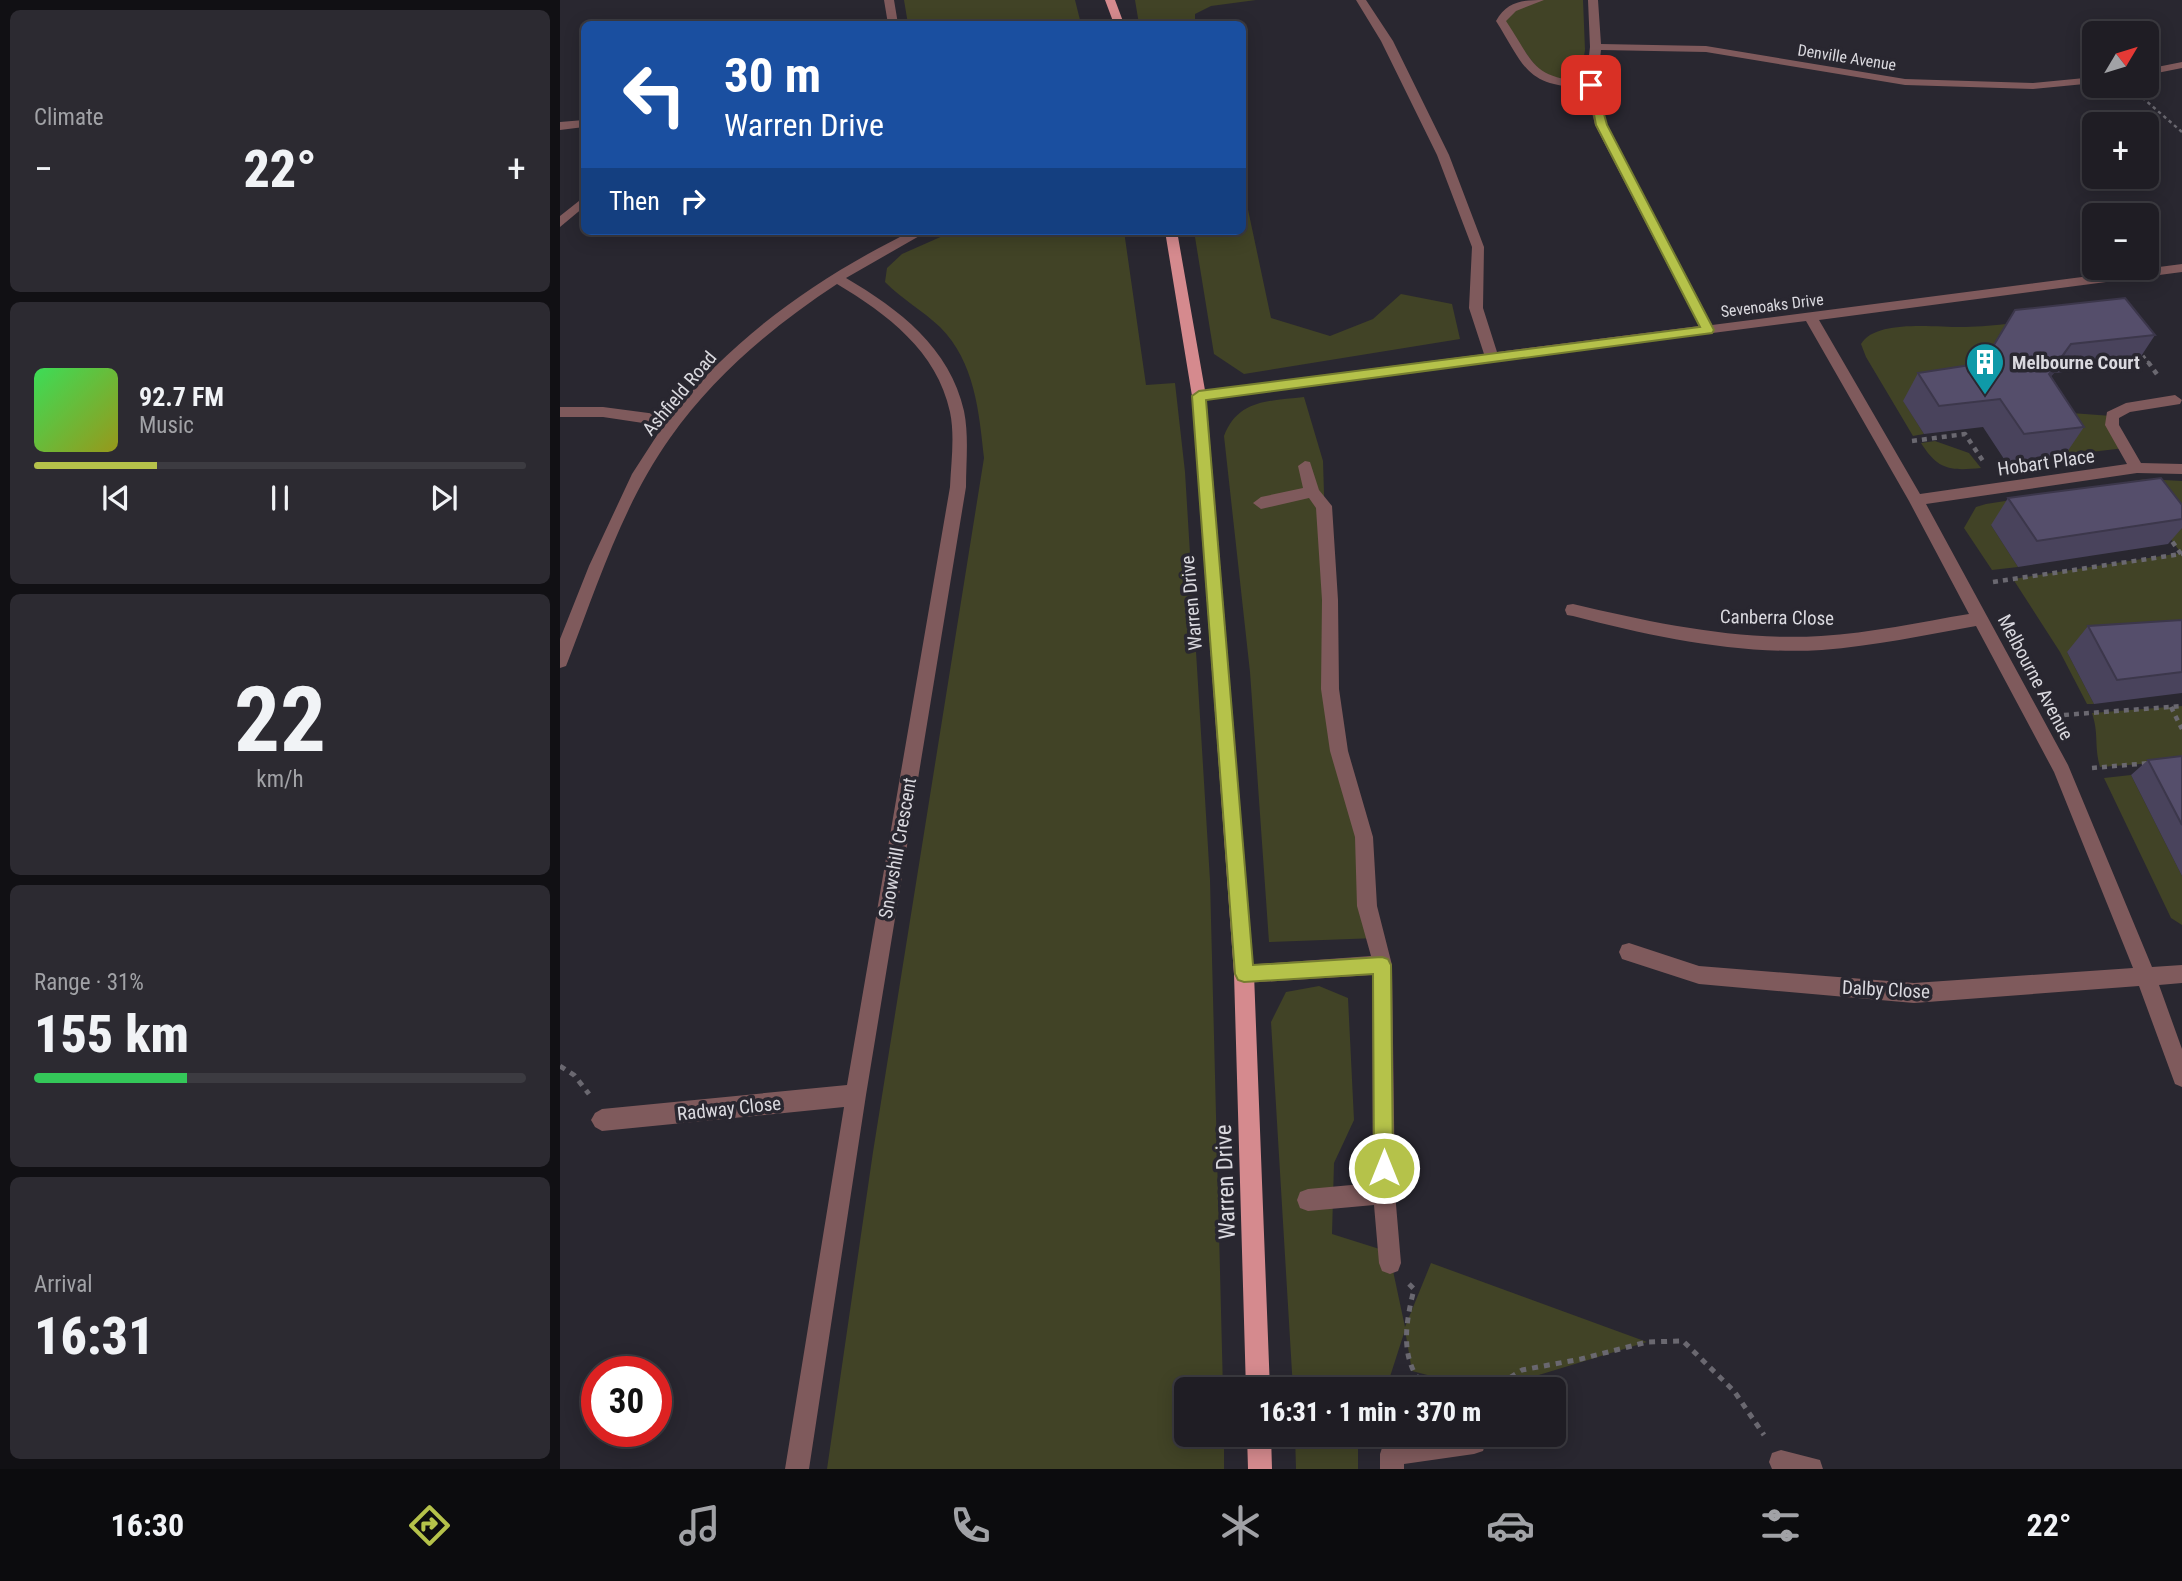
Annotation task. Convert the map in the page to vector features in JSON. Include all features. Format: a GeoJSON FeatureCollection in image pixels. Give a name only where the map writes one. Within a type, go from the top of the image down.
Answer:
{"type":"FeatureCollection","features":[{"type":"Feature","properties":{"kind":"main road"},"geometry":{"type":"LineString","coordinates":[[1110,0],[1118,21]]}},
{"type":"Feature","properties":{"kind":"main road","name":"Warren Drive"},"geometry":{"type":"LineString","coordinates":[[1172,235],[1199,396],[1244,974],[1258,1377]]}},
{"type":"Feature","properties":{"kind":"main road"},"geometry":{"type":"LineString","coordinates":[[1259,1447],[1260,1469]]}},
{"type":"Feature","properties":{"kind":"street"},"geometry":{"type":"LineString","coordinates":[[889,0],[892,21]]}},
{"type":"Feature","properties":{"kind":"street"},"geometry":{"type":"LineString","coordinates":[[1362,0],[1387,41],[1443,155],[1478,247],[1476,308],[1492,358]]}},
{"type":"Feature","properties":{"kind":"street"},"geometry":{"type":"LineString","coordinates":[[1539,0],[1517,5],[1505,12],[1501,22],[1518,50],[1533,71],[1548,82],[1591,85]]}},
{"type":"Feature","properties":{"kind":"street"},"geometry":{"type":"LineString","coordinates":[[1593,0],[1596,47],[1591,85],[1601,125],[1708,330]]}},
{"type":"Feature","properties":{"kind":"street","name":"Denville Avenue"},"geometry":{"type":"LineString","coordinates":[[1596,47],[1706,49],[1905,82],[2033,86],[2082,81]]}},
{"type":"Feature","properties":{"kind":"street"},"geometry":{"type":"LineString","coordinates":[[2160,69],[2182,65]]}},
{"type":"Feature","properties":{"kind":"street"},"geometry":{"type":"LineString","coordinates":[[560,126],[581,124]]}},
{"type":"Feature","properties":{"kind":"street"},"geometry":{"type":"LineString","coordinates":[[560,223],[581,204]]}},
{"type":"Feature","properties":{"kind":"street","name":"Ashfield Road"},"geometry":{"type":"LineString","coordinates":[[560,661],[607,543],[640,472],[675,422],[717,373],[755,337],[835,277],[914,235]]}},
{"type":"Feature","properties":{"kind":"street","name":"Sevenoaks Drive"},"geometry":{"type":"LineString","coordinates":[[1199,396],[2182,268]]}},
{"type":"Feature","properties":{"kind":"street","name":"Snowshill Crescent"},"geometry":{"type":"LineString","coordinates":[[797,1469],[856,1095],[958,487],[957,414],[948,384],[921,338],[874,300],[835,277]]}},
{"type":"Feature","properties":{"kind":"street","name":"Melbourne Avenue"},"geometry":{"type":"LineString","coordinates":[[1811,318],[1916,500],[2062,770],[2146,977],[2182,1077]]}},
{"type":"Feature","properties":{"kind":"street"},"geometry":{"type":"LineString","coordinates":[[2165,385],[2179,404]]}},
{"type":"Feature","properties":{"kind":"street"},"geometry":{"type":"LineString","coordinates":[[2137,468],[2112,425],[2112,416],[2138,404],[2179,404]]}},
{"type":"Feature","properties":{"kind":"street"},"geometry":{"type":"LineString","coordinates":[[560,412],[603,412],[675,422]]}},
{"type":"Feature","properties":{"kind":"street"},"geometry":{"type":"LineString","coordinates":[[1306,466],[1311,492],[1324,506],[1330,600],[1330,689],[1339,751],[1364,837],[1367,906],[1382,965],[1384,1193],[1390,1263]]}},
{"type":"Feature","properties":{"kind":"street","name":"Hobart Place"},"geometry":{"type":"LineString","coordinates":[[1916,500],[2137,468],[2182,469]]}},
{"type":"Feature","properties":{"kind":"street"},"geometry":{"type":"LineString","coordinates":[[1261,503],[1311,492]]}},
{"type":"Feature","properties":{"kind":"street","name":"Canberra Close"},"geometry":{"type":"LineString","coordinates":[[1573,610],[1638,626],[1748,641],[1821,643],[1981,619]]}},
{"type":"Feature","properties":{"kind":"street","name":"Dalby Close"},"geometry":{"type":"LineString","coordinates":[[1629,952],[1699,975],[1914,993],[2182,974]]}},
{"type":"Feature","properties":{"kind":"street"},"geometry":{"type":"LineString","coordinates":[[1244,974],[1382,965]]}},
{"type":"Feature","properties":{"kind":"street","name":"Radway Close"},"geometry":{"type":"LineString","coordinates":[[602,1120],[856,1095]]}},
{"type":"Feature","properties":{"kind":"street"},"geometry":{"type":"LineString","coordinates":[[1308,1200],[1384,1193]]}},
{"type":"Feature","properties":{"kind":"street"},"geometry":{"type":"LineString","coordinates":[[1392,1469],[1392,1454],[1440,1447]]}},
{"type":"Feature","properties":{"kind":"street"},"geometry":{"type":"LineString","coordinates":[[1781,1462],[1811,1469]]}},
{"type":"Feature","properties":{"kind":"path"},"geometry":{"type":"LineString","coordinates":[[2143,98],[2182,132]]}},
{"type":"Feature","properties":{"kind":"path"},"geometry":{"type":"LineString","coordinates":[[2134,343],[2165,385]]}},
{"type":"Feature","properties":{"kind":"path"},"geometry":{"type":"LineString","coordinates":[[1884,444],[1965,434],[2001,488]]}},
{"type":"Feature","properties":{"kind":"path"},"geometry":{"type":"LineString","coordinates":[[1963,587],[2181,554],[2167,534]]}},
{"type":"Feature","properties":{"kind":"path"},"geometry":{"type":"LineString","coordinates":[[2171,706],[2182,729]]}},
{"type":"Feature","properties":{"kind":"path"},"geometry":{"type":"LineString","coordinates":[[2034,717],[2182,706]]}},
{"type":"Feature","properties":{"kind":"path"},"geometry":{"type":"LineString","coordinates":[[2062,770],[2157,762]]}},
{"type":"Feature","properties":{"kind":"path"},"geometry":{"type":"LineString","coordinates":[[560,1066],[574,1075],[598,1108],[602,1120]]}},
{"type":"Feature","properties":{"kind":"path"},"geometry":{"type":"LineString","coordinates":[[1390,1263],[1414,1289],[1405,1328],[1406,1355],[1417,1377]]}},
{"type":"Feature","properties":{"kind":"path"},"geometry":{"type":"LineString","coordinates":[[1511,1377],[1522,1370],[1581,1359],[1647,1342],[1683,1341],[1734,1391],[1781,1462]]}},
{"type":"Feature","properties":{"kind":"green space"},"geometry":{"type":"Polygon","coordinates":[[[904,0],[1075,0],[1080,21],[908,21],[904,0]]]}},
{"type":"Feature","properties":{"kind":"green space"},"geometry":{"type":"Polygon","coordinates":[[[1135,0],[1256,0],[1211,6],[1195,14],[1195,21],[1138,21],[1135,0]]]}},
{"type":"Feature","properties":{"kind":"green space"},"geometry":{"type":"Polygon","coordinates":[[[1539,0],[1583,0],[1585,50],[1579,85],[1548,82],[1501,21],[1517,5],[1539,0]]]}},
{"type":"Feature","properties":{"kind":"green space"},"geometry":{"type":"Polygon","coordinates":[[[1246,200],[1271,318],[1330,336],[1373,319],[1401,294],[1452,304],[1460,339],[1244,374],[1214,354],[1195,235],[1246,235],[1246,200]]]}},
{"type":"Feature","properties":{"kind":"green space"},"geometry":{"type":"Polygon","coordinates":[[[945,235],[1125,235],[1146,385],[1175,383],[1185,472],[1210,880],[1223,1377],[1174,1377],[1174,1447],[1224,1447],[1224,1469],[827,1469],[873,1152],[984,458],[973,388],[961,356],[940,327],[885,282],[887,268],[902,254],[945,235]]]}},
{"type":"Feature","properties":{"kind":"green space"},"geometry":{"type":"Polygon","coordinates":[[[2096,312],[1967,391],[1904,402],[1924,434],[1913,436],[1861,344],[1869,336],[1894,327],[1981,326],[2096,312]]]}},
{"type":"Feature","properties":{"kind":"green space"},"geometry":{"type":"Polygon","coordinates":[[[1304,397],[1323,461],[1330,689],[1377,938],[1269,942],[1250,672],[1224,436],[1230,424],[1246,408],[1267,401],[1304,397]]]}},
{"type":"Feature","properties":{"kind":"green space"},"geometry":{"type":"Polygon","coordinates":[[[2031,402],[2071,413],[2112,416],[2125,448],[2065,455],[2031,402]]]}},
{"type":"Feature","properties":{"kind":"green space"},"geometry":{"type":"Polygon","coordinates":[[[1935,441],[1969,453],[1981,468],[1953,469],[1939,464],[1921,443],[1935,441]]]}},
{"type":"Feature","properties":{"kind":"green space"},"geometry":{"type":"Polygon","coordinates":[[[2146,479],[2182,481],[2182,643],[2067,652],[2094,704],[2087,704],[2060,652],[2013,579],[2181,553],[2146,505],[1991,525],[2018,567],[1992,570],[1964,528],[1976,507],[1986,504],[2146,479]]]}},
{"type":"Feature","properties":{"kind":"green space"},"geometry":{"type":"Polygon","coordinates":[[[2182,706],[2182,761],[2100,767],[2092,713],[2182,706]]]}},
{"type":"Feature","properties":{"kind":"green space"},"geometry":{"type":"Polygon","coordinates":[[[2131,775],[2182,876],[2182,925],[2171,918],[2104,778],[2131,775]]]}},
{"type":"Feature","properties":{"kind":"green space"},"geometry":{"type":"Polygon","coordinates":[[[1319,986],[1348,998],[1354,1120],[1334,1163],[1332,1234],[1389,1252],[1405,1327],[1431,1263],[1647,1342],[1532,1377],[1435,1377],[1412,1371],[1405,1330],[1390,1377],[1292,1377],[1271,1022],[1286,992],[1319,986]]]}},
{"type":"Feature","properties":{"kind":"green space"},"geometry":{"type":"Polygon","coordinates":[[[1295,1447],[1358,1447],[1358,1469],[1296,1469],[1295,1447]]]}},
{"type":"Feature","properties":{"kind":"building"},"geometry":{"type":"Polygon","coordinates":[[[2125,298],[2155,335],[2071,344],[2049,374],[2084,427],[2024,434],[2000,399],[1939,406],[1918,373],[1983,363],[2015,310],[2125,298]]]}},
{"type":"Feature","properties":{"kind":"building"},"geometry":{"type":"Polygon","coordinates":[[[2161,478],[2182,505],[2182,519],[2037,541],[2008,498],[2161,478]]]}},
{"type":"Feature","properties":{"kind":"building"},"geometry":{"type":"Polygon","coordinates":[[[2182,620],[2182,672],[2117,680],[2088,626],[2182,620]]]}},
{"type":"Feature","properties":{"kind":"building"},"geometry":{"type":"Polygon","coordinates":[[[2182,756],[2182,825],[2148,760],[2182,756]]]}},
{"type":"Feature","properties":{"kind":"place","name":"Melbourne Court"},"geometry":{"type":"Point","coordinates":[1985,396]}},
{"type":"Feature","properties":{"kind":"route"},"geometry":{"type":"LineString","coordinates":[[1384,1168],[1382,965],[1244,974],[1199,396],[1708,330],[1601,125],[1591,85]]}}]}
